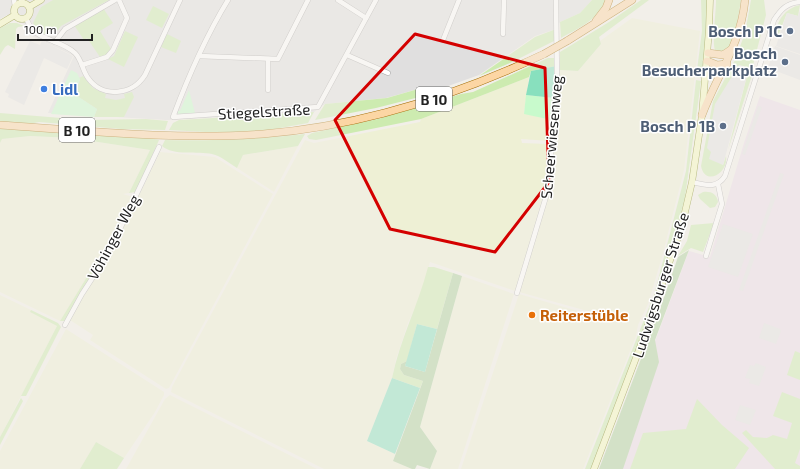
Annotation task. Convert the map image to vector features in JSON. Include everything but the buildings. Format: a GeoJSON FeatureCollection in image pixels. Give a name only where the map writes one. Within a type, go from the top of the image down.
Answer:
{"type":"FeatureCollection","features":[{"type":"Feature","properties":{"kind":"main road"},"geometry":{"type":"LineString","coordinates":[[25,3],[30,12],[26,18],[21,19],[16,15],[15,7],[18,4],[41,0]]}},
{"type":"Feature","properties":{"kind":"main road"},"geometry":{"type":"LineString","coordinates":[[587,30],[603,13],[609,0]]}},
{"type":"Feature","properties":{"kind":"main road","name":"B 10"},"geometry":{"type":"LineString","coordinates":[[0,125],[175,136],[238,135],[319,127],[403,109],[443,97],[479,83],[544,54],[568,41],[632,0]]}},
{"type":"Feature","properties":{"kind":"main road","name":"Ludwigsburger Straße"},"geometry":{"type":"LineString","coordinates":[[594,469],[672,258],[692,182],[702,114],[708,53],[710,0]]}},
{"type":"Feature","properties":{"kind":"main road"},"geometry":{"type":"LineString","coordinates":[[702,114],[715,84],[727,64],[741,24],[744,0]]}},
{"type":"Feature","properties":{"kind":"main road"},"geometry":{"type":"LineString","coordinates":[[0,24],[16,15]]}},
{"type":"Feature","properties":{"kind":"main road"},"geometry":{"type":"LineString","coordinates":[[708,53],[723,55],[732,49]]}},
{"type":"Feature","properties":{"kind":"main road"},"geometry":{"type":"LineString","coordinates":[[707,62],[717,65],[727,64]]}},
{"type":"Feature","properties":{"kind":"street"},"geometry":{"type":"LineString","coordinates":[[14,0],[15,7]]}},
{"type":"Feature","properties":{"kind":"street"},"geometry":{"type":"LineString","coordinates":[[55,42],[65,29],[115,0]]}},
{"type":"Feature","properties":{"kind":"street"},"geometry":{"type":"LineString","coordinates":[[82,64],[107,57],[113,50],[127,18],[120,0]]}},
{"type":"Feature","properties":{"kind":"street"},"geometry":{"type":"LineString","coordinates":[[26,18],[34,31],[74,52],[82,64],[87,77],[95,86],[105,90],[125,91],[137,85],[145,75],[180,0]]}},
{"type":"Feature","properties":{"kind":"street"},"geometry":{"type":"LineString","coordinates":[[228,0],[216,19],[199,56],[278,59],[308,0]]}},
{"type":"Feature","properties":{"kind":"street"},"geometry":{"type":"LineString","coordinates":[[338,0],[366,18]]}},
{"type":"Feature","properties":{"kind":"street","name":"Stiegelstraße"},"geometry":{"type":"LineString","coordinates":[[199,56],[173,117],[318,107],[376,0]]}},
{"type":"Feature","properties":{"kind":"street"},"geometry":{"type":"LineString","coordinates":[[443,40],[459,0]]}},
{"type":"Feature","properties":{"kind":"street"},"geometry":{"type":"LineString","coordinates":[[503,34],[504,0]]}},
{"type":"Feature","properties":{"kind":"street","name":"Scheerwiesenweg"},"geometry":{"type":"LineString","coordinates":[[517,293],[548,190],[558,80],[556,0]]}},
{"type":"Feature","properties":{"kind":"street"},"geometry":{"type":"LineString","coordinates":[[692,182],[710,186],[718,184],[725,176],[774,20],[784,8],[790,4],[800,2]]}},
{"type":"Feature","properties":{"kind":"street"},"geometry":{"type":"LineString","coordinates":[[347,55],[388,73]]}},
{"type":"Feature","properties":{"kind":"street"},"geometry":{"type":"LineString","coordinates":[[268,59],[268,90]]}},
{"type":"Feature","properties":{"kind":"street","name":"Vöhinger Weg"},"geometry":{"type":"LineString","coordinates":[[65,325],[82,294],[108,254],[159,147]]}},
{"type":"Feature","properties":{"kind":"street"},"geometry":{"type":"LineString","coordinates":[[706,256],[722,204],[718,184]]}},
{"type":"Feature","properties":{"kind":"highlighted area"},"geometry":{"type":"Polygon","coordinates":[[[415,34],[545,68],[549,182],[495,252],[390,229],[335,120],[415,34]]]}},
{"type":"Feature","properties":{"kind":"shaded area"},"geometry":{"type":"Polygon","coordinates":[[[0,0],[592,0],[580,13],[560,22],[556,29],[535,36],[479,75],[434,91],[425,87],[386,98],[325,104],[314,112],[167,120],[48,113],[74,56],[30,35],[29,29],[25,25],[7,15],[0,19],[0,0]]]}},
{"type":"Feature","properties":{"kind":"shaded area","name":"Bosch P 1C"},"geometry":{"type":"Polygon","coordinates":[[[800,10],[800,54],[776,46],[787,13],[798,16],[800,10]]]}},
{"type":"Feature","properties":{"kind":"shaded area"},"geometry":{"type":"Polygon","coordinates":[[[30,41],[40,45],[42,41],[73,56],[67,69],[44,58],[24,105],[8,97],[9,94],[5,92],[30,41]]]}},
{"type":"Feature","properties":{"kind":"shaded area","name":"Bosch Besucherparkplatz"},"geometry":{"type":"Polygon","coordinates":[[[775,46],[800,55],[800,80],[768,68],[775,46]]]}},
{"type":"Feature","properties":{"kind":"shaded area","name":"Bosch P 1B"},"geometry":{"type":"Polygon","coordinates":[[[739,65],[749,68],[723,165],[709,159],[711,152],[707,148],[715,104],[739,65]]]}},
{"type":"Feature","properties":{"kind":"shaded area"},"geometry":{"type":"Polygon","coordinates":[[[760,96],[800,110],[800,469],[607,469],[689,251],[710,257],[744,143],[760,96]]]}},
{"type":"Feature","properties":{"kind":"shaded area"},"geometry":{"type":"Polygon","coordinates":[[[758,106],[762,107],[745,155],[742,154],[758,106]]]}},
{"type":"Feature","properties":{"kind":"shaded area"},"geometry":{"type":"Polygon","coordinates":[[[780,173],[784,174],[743,291],[739,290],[780,173]]]}},
{"type":"Feature","properties":{"kind":"shaded area"},"geometry":{"type":"Polygon","coordinates":[[[723,224],[753,234],[738,277],[708,267],[723,224]]]}},
{"type":"Feature","properties":{"kind":"shaded area"},"geometry":{"type":"Polygon","coordinates":[[[764,323],[780,329],[781,331],[776,344],[759,338],[764,323]]]}},
{"type":"Feature","properties":{"kind":"shaded area"},"geometry":{"type":"Polygon","coordinates":[[[756,363],[766,367],[759,386],[749,383],[750,379],[745,378],[750,365],[754,366],[756,363]]]}},
{"type":"Feature","properties":{"kind":"shaded area"},"geometry":{"type":"Polygon","coordinates":[[[740,405],[756,410],[750,425],[735,420],[740,405]]]}},
{"type":"Feature","properties":{"kind":"green space"},"geometry":{"type":"Polygon","coordinates":[[[53,0],[109,0],[61,26],[54,35],[47,35],[33,23],[41,7],[53,0]]]}},
{"type":"Feature","properties":{"kind":"green space"},"geometry":{"type":"Polygon","coordinates":[[[592,0],[605,0],[598,13],[593,18],[581,27],[561,38],[560,22],[580,13],[592,0]]]}},
{"type":"Feature","properties":{"kind":"green space"},"geometry":{"type":"Polygon","coordinates":[[[641,0],[649,0],[599,37],[601,44],[578,71],[560,70],[560,52],[609,22],[641,0]]]}},
{"type":"Feature","properties":{"kind":"green space"},"geometry":{"type":"Polygon","coordinates":[[[701,0],[707,0],[707,31],[701,78],[696,78],[702,31],[701,0]]]}},
{"type":"Feature","properties":{"kind":"green space"},"geometry":{"type":"Polygon","coordinates":[[[716,0],[741,0],[736,30],[728,51],[720,53],[715,50],[714,46],[716,0]]]}},
{"type":"Feature","properties":{"kind":"green space"},"geometry":{"type":"Polygon","coordinates":[[[751,0],[764,0],[766,15],[753,65],[754,69],[728,150],[749,68],[739,65],[711,152],[723,165],[726,156],[726,162],[724,168],[720,172],[711,177],[707,176],[703,172],[701,166],[713,101],[735,60],[745,33],[751,0]]]}},
{"type":"Feature","properties":{"kind":"green space"},"geometry":{"type":"Polygon","coordinates":[[[800,5],[798,16],[787,13],[778,36],[778,25],[782,16],[790,9],[800,5]]]}},
{"type":"Feature","properties":{"kind":"green space"},"geometry":{"type":"Polygon","coordinates":[[[153,6],[169,14],[162,28],[146,20],[153,6]]]}},
{"type":"Feature","properties":{"kind":"green space"},"geometry":{"type":"Polygon","coordinates":[[[103,8],[113,23],[100,31],[111,49],[107,54],[100,57],[87,38],[84,40],[74,25],[103,8]]]}},
{"type":"Feature","properties":{"kind":"green space"},"geometry":{"type":"Polygon","coordinates":[[[632,18],[700,31],[684,170],[662,257],[648,304],[638,325],[636,336],[583,469],[461,469],[519,294],[609,320],[609,317],[519,292],[550,191],[560,70],[578,71],[601,44],[600,41],[632,18]]]}},
{"type":"Feature","properties":{"kind":"green space"},"geometry":{"type":"Polygon","coordinates":[[[10,23],[17,23],[24,26],[16,29],[15,49],[8,45],[0,55],[0,28],[10,23]]]}},
{"type":"Feature","properties":{"kind":"green space"},"geometry":{"type":"Polygon","coordinates":[[[556,29],[556,40],[510,63],[479,76],[535,37],[556,29]]]}},
{"type":"Feature","properties":{"kind":"green space"},"geometry":{"type":"Polygon","coordinates":[[[125,31],[138,37],[124,67],[108,59],[114,56],[125,31]]]}},
{"type":"Feature","properties":{"kind":"green space"},"geometry":{"type":"Polygon","coordinates":[[[167,34],[181,41],[176,53],[161,47],[167,34]]]}},
{"type":"Feature","properties":{"kind":"green space"},"geometry":{"type":"Polygon","coordinates":[[[548,58],[555,58],[556,66],[531,71],[529,77],[421,119],[316,140],[309,139],[307,136],[312,133],[378,119],[461,94],[473,92],[548,58]]]}},
{"type":"Feature","properties":{"kind":"green space"},"geometry":{"type":"Polygon","coordinates":[[[556,66],[554,98],[526,95],[531,71],[556,66]]]}},
{"type":"Feature","properties":{"kind":"green space"},"geometry":{"type":"Polygon","coordinates":[[[71,70],[77,73],[80,79],[74,94],[97,109],[94,117],[51,114],[71,70]]]}},
{"type":"Feature","properties":{"kind":"green space"},"geometry":{"type":"Polygon","coordinates":[[[83,76],[93,88],[106,94],[105,98],[116,100],[125,98],[124,94],[132,92],[134,97],[124,117],[94,117],[97,109],[74,94],[80,80],[79,78],[83,76]]]}},
{"type":"Feature","properties":{"kind":"green space"},"geometry":{"type":"Polygon","coordinates":[[[529,77],[524,113],[552,120],[551,141],[521,139],[522,143],[547,144],[550,146],[546,191],[515,291],[430,262],[420,297],[408,323],[396,359],[392,378],[367,441],[395,454],[393,461],[412,469],[324,469],[171,392],[172,387],[305,140],[314,143],[420,122],[421,119],[529,77]]]}},
{"type":"Feature","properties":{"kind":"green space"},"geometry":{"type":"Polygon","coordinates":[[[696,80],[701,81],[685,197],[668,263],[591,469],[585,469],[655,292],[686,171],[696,80]]]}},
{"type":"Feature","properties":{"kind":"green space"},"geometry":{"type":"Polygon","coordinates":[[[425,87],[434,91],[440,89],[443,91],[376,108],[315,120],[325,104],[387,98],[425,87]]]}},
{"type":"Feature","properties":{"kind":"green space"},"geometry":{"type":"Polygon","coordinates":[[[189,90],[195,113],[178,114],[177,110],[180,111],[189,90]]]}},
{"type":"Feature","properties":{"kind":"green space"},"geometry":{"type":"Polygon","coordinates":[[[526,95],[554,98],[552,120],[524,114],[526,95]]]}},
{"type":"Feature","properties":{"kind":"green space"},"geometry":{"type":"Polygon","coordinates":[[[314,112],[308,123],[269,130],[223,133],[169,130],[173,123],[179,120],[314,112]]]}},
{"type":"Feature","properties":{"kind":"green space"},"geometry":{"type":"Polygon","coordinates":[[[0,113],[86,120],[146,119],[168,121],[165,130],[121,129],[39,122],[29,124],[0,122],[0,113]]]}},
{"type":"Feature","properties":{"kind":"green space"},"geometry":{"type":"Polygon","coordinates":[[[0,128],[159,140],[136,192],[129,193],[150,150],[72,138],[30,136],[2,139],[0,143],[0,128]]]}},
{"type":"Feature","properties":{"kind":"green space"},"geometry":{"type":"Polygon","coordinates":[[[305,134],[298,146],[243,155],[237,168],[222,158],[212,154],[172,151],[162,146],[165,140],[235,139],[305,134]]]}},
{"type":"Feature","properties":{"kind":"green space"},"geometry":{"type":"Polygon","coordinates":[[[30,136],[72,138],[150,150],[129,193],[123,194],[133,197],[109,248],[100,264],[96,262],[60,321],[0,292],[0,143],[2,139],[30,136]]]}},
{"type":"Feature","properties":{"kind":"green space"},"geometry":{"type":"Polygon","coordinates":[[[298,146],[274,192],[237,168],[243,155],[298,146]]]}},
{"type":"Feature","properties":{"kind":"green space"},"geometry":{"type":"Polygon","coordinates":[[[160,152],[215,157],[273,194],[169,388],[166,389],[90,340],[93,335],[70,320],[83,295],[110,255],[160,152]]]}},
{"type":"Feature","properties":{"kind":"green space"},"geometry":{"type":"Polygon","coordinates":[[[703,192],[709,192],[715,195],[718,202],[715,207],[710,208],[700,199],[698,195],[703,192]]]}},
{"type":"Feature","properties":{"kind":"green space"},"geometry":{"type":"Polygon","coordinates":[[[714,223],[703,252],[691,248],[678,256],[687,241],[691,225],[714,223]]]}},
{"type":"Feature","properties":{"kind":"green space"},"geometry":{"type":"Polygon","coordinates":[[[689,250],[655,340],[659,362],[623,469],[599,469],[660,309],[678,257],[689,250]]]}},
{"type":"Feature","properties":{"kind":"green space"},"geometry":{"type":"Polygon","coordinates":[[[96,262],[100,264],[65,321],[60,321],[96,262]]]}},
{"type":"Feature","properties":{"kind":"green space"},"geometry":{"type":"Polygon","coordinates":[[[428,267],[434,267],[453,273],[437,329],[417,324],[407,361],[401,364],[400,369],[404,375],[423,381],[420,388],[392,378],[395,364],[428,267]]]}},
{"type":"Feature","properties":{"kind":"green space"},"geometry":{"type":"Polygon","coordinates":[[[453,273],[462,276],[420,427],[437,451],[430,469],[417,465],[415,469],[412,469],[393,461],[423,381],[404,375],[400,369],[401,364],[407,361],[405,366],[425,372],[453,273]]]}},
{"type":"Feature","properties":{"kind":"green space"},"geometry":{"type":"Polygon","coordinates":[[[462,276],[514,294],[458,469],[430,469],[437,451],[420,427],[462,276]]]}},
{"type":"Feature","properties":{"kind":"green space"},"geometry":{"type":"Polygon","coordinates":[[[0,295],[31,310],[30,312],[57,326],[0,437],[0,295]]]}},
{"type":"Feature","properties":{"kind":"green space"},"geometry":{"type":"Polygon","coordinates":[[[31,310],[58,323],[61,327],[26,396],[21,396],[57,326],[30,312],[31,310]]]}},
{"type":"Feature","properties":{"kind":"green space"},"geometry":{"type":"Polygon","coordinates":[[[417,324],[437,329],[425,372],[405,366],[417,324]]]}},
{"type":"Feature","properties":{"kind":"green space"},"geometry":{"type":"Polygon","coordinates":[[[66,329],[164,392],[164,395],[155,412],[124,458],[96,442],[80,469],[0,469],[0,451],[66,329]]]}},
{"type":"Feature","properties":{"kind":"green space"},"geometry":{"type":"Polygon","coordinates":[[[795,351],[800,353],[800,380],[787,375],[795,351]]]}},
{"type":"Feature","properties":{"kind":"green space"},"geometry":{"type":"Polygon","coordinates":[[[392,378],[420,388],[395,454],[367,441],[392,378]]]}},
{"type":"Feature","properties":{"kind":"green space"},"geometry":{"type":"Polygon","coordinates":[[[782,392],[800,399],[800,449],[795,463],[800,466],[800,469],[775,469],[742,433],[746,430],[753,437],[767,438],[773,435],[787,439],[792,423],[773,416],[782,392]]]}},
{"type":"Feature","properties":{"kind":"green space"},"geometry":{"type":"Polygon","coordinates":[[[170,395],[317,469],[126,469],[165,399],[170,395]]]}},
{"type":"Feature","properties":{"kind":"green space"},"geometry":{"type":"Polygon","coordinates":[[[21,398],[23,401],[0,445],[0,437],[21,398]]]}},
{"type":"Feature","properties":{"kind":"green space"},"geometry":{"type":"Polygon","coordinates":[[[697,399],[722,425],[749,448],[735,469],[630,469],[643,433],[686,429],[697,399]]]}},
{"type":"Feature","properties":{"kind":"green space"},"geometry":{"type":"Polygon","coordinates":[[[96,442],[124,458],[117,469],[80,469],[96,442]]]}},
{"type":"Feature","properties":{"kind":"place","name":"Bosch P 1C"},"geometry":{"type":"Point","coordinates":[790,31]}},
{"type":"Feature","properties":{"kind":"place","name":"Bosch Besucherparkplatz"},"geometry":{"type":"Point","coordinates":[785,62]}},
{"type":"Feature","properties":{"kind":"place","name":"Lidl"},"geometry":{"type":"Point","coordinates":[44,89]}},
{"type":"Feature","properties":{"kind":"place","name":"Bosch P 1B"},"geometry":{"type":"Point","coordinates":[723,126]}},
{"type":"Feature","properties":{"kind":"place","name":"Reiterstüble"},"geometry":{"type":"Point","coordinates":[532,315]}}]}
